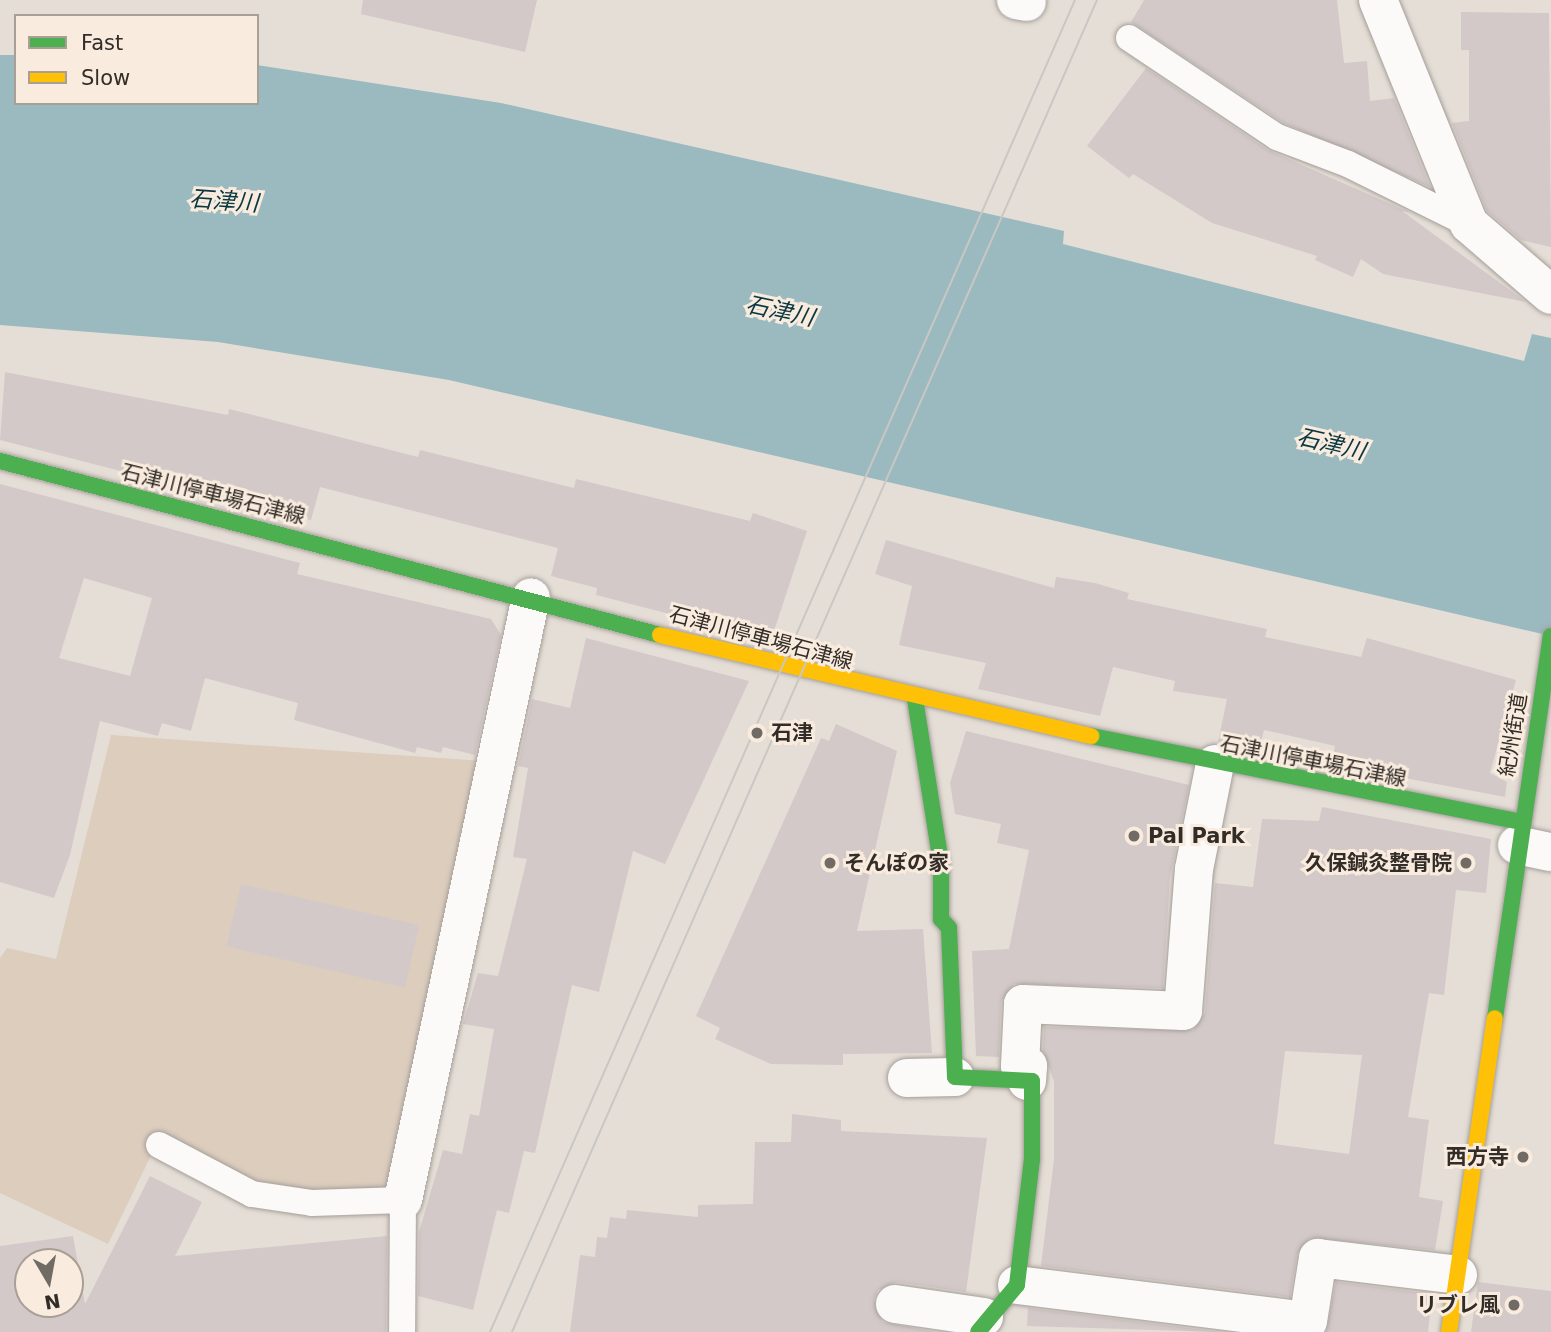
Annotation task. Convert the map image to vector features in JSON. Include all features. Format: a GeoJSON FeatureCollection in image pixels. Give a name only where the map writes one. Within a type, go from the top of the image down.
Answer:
{"type":"FeatureCollection","features":[{"type":"Feature","properties":{"kind":"main road","name":"石津川停車場石津線"},"geometry":{"type":"LineString","coordinates":[[0,461],[915,699],[1215,764],[1529,840]]}},
{"type":"Feature","properties":{"kind":"main road","name":"紀州街道"},"geometry":{"type":"LineString","coordinates":[[1449,1332],[1529,840],[1551,636]]}},
{"type":"Feature","properties":{"kind":"main road"},"geometry":{"type":"LineString","coordinates":[[915,699],[941,863],[941,919],[949,928],[955,1077],[1027,1081],[1033,1138],[1017,1285],[992,1320],[981,1325]]}},
{"type":"Feature","properties":{"kind":"street"},"geometry":{"type":"LineString","coordinates":[[1378,0],[1469,224],[1551,295]]}},
{"type":"Feature","properties":{"kind":"street"},"geometry":{"type":"LineString","coordinates":[[403,1200],[531,597]]}},
{"type":"Feature","properties":{"kind":"street"},"geometry":{"type":"LineString","coordinates":[[1027,1081],[1028,1066],[1020,1066],[1023,1004],[1183,1011],[1194,869],[1215,764]]}},
{"type":"Feature","properties":{"kind":"street"},"geometry":{"type":"LineString","coordinates":[[906,1077],[955,1077]]}},
{"type":"Feature","properties":{"kind":"street"},"geometry":{"type":"LineString","coordinates":[[1017,1285],[1308,1321],[1318,1258],[1458,1275]]}},
{"type":"Feature","properties":{"kind":"street"},"geometry":{"type":"LineString","coordinates":[[895,1304],[981,1325]]}},
{"type":"Feature","properties":{"kind":"lane"},"geometry":{"type":"LineString","coordinates":[[1129,38],[1277,137],[1348,164],[1469,224]]}},
{"type":"Feature","properties":{"kind":"lane"},"geometry":{"type":"LineString","coordinates":[[159,1145],[252,1194],[312,1203],[403,1200],[402,1332]]}},
{"type":"Feature","properties":{"kind":"shaded area"},"geometry":{"type":"Polygon","coordinates":[[[111,735],[483,761],[393,1194],[253,1187],[159,1139],[108,1244],[0,1193],[0,958],[7,948],[56,959],[111,735]]]}},
{"type":"Feature","properties":{"kind":"water","name":"石津川"},"geometry":{"type":"Polygon","coordinates":[[[0,55],[14,55],[14,105],[259,105],[259,65],[501,103],[1064,231],[1063,244],[1524,361],[1532,334],[1551,338],[1551,636],[449,380],[218,342],[0,325],[0,55]]]}},
{"type":"Feature","properties":{"kind":"building"},"geometry":{"type":"Polygon","coordinates":[[[363,0],[537,0],[525,52],[361,14],[363,0]]]}},
{"type":"Feature","properties":{"kind":"building"},"geometry":{"type":"Polygon","coordinates":[[[1144,0],[1337,0],[1344,63],[1367,61],[1370,101],[1394,98],[1430,187],[1284,123],[1131,22],[1144,0]]]}},
{"type":"Feature","properties":{"kind":"building"},"geometry":{"type":"Polygon","coordinates":[[[1461,12],[1549,13],[1551,247],[1521,240],[1487,211],[1452,123],[1469,121],[1469,50],[1461,50],[1461,12]]]}},
{"type":"Feature","properties":{"kind":"building"},"geometry":{"type":"Polygon","coordinates":[[[1146,68],[1268,150],[1411,213],[1402,211],[1526,302],[1383,274],[1361,259],[1353,277],[1315,260],[1317,256],[1212,223],[1133,174],[1129,178],[1087,146],[1146,68]]]}},
{"type":"Feature","properties":{"kind":"building"},"geometry":{"type":"Polygon","coordinates":[[[5,372],[228,415],[229,409],[418,457],[420,450],[574,488],[576,479],[750,521],[753,513],[807,531],[771,640],[596,595],[597,588],[551,576],[558,548],[320,487],[311,520],[0,440],[5,372]]]}},
{"type":"Feature","properties":{"kind":"building"},"geometry":{"type":"Polygon","coordinates":[[[0,484],[300,563],[297,574],[491,619],[501,635],[475,755],[443,747],[441,753],[417,747],[415,753],[294,720],[298,703],[205,678],[191,731],[162,723],[158,736],[100,721],[70,855],[54,898],[0,882],[0,484]],[[84,578],[59,658],[130,676],[152,598],[84,578]]]}},
{"type":"Feature","properties":{"kind":"building"},"geometry":{"type":"Polygon","coordinates":[[[886,540],[1054,588],[1056,577],[1095,583],[1129,593],[1127,599],[1267,629],[1265,637],[1361,657],[1367,638],[1516,680],[1490,773],[1507,782],[1505,797],[1331,764],[1335,746],[1264,730],[1259,750],[1218,742],[1227,699],[1173,691],[1175,681],[1113,667],[1100,716],[978,689],[986,663],[899,645],[912,586],[875,574],[886,540]]]}},
{"type":"Feature","properties":{"kind":"building"},"geometry":{"type":"Polygon","coordinates":[[[586,638],[749,681],[665,864],[633,851],[599,992],[572,985],[535,1153],[524,1151],[509,1213],[497,1210],[473,1310],[418,1296],[419,1232],[443,1150],[462,1154],[470,1114],[479,1116],[494,1029],[463,1024],[478,973],[498,976],[527,859],[513,857],[528,768],[518,766],[532,699],[570,708],[586,638]]]}},
{"type":"Feature","properties":{"kind":"building","name":"そんぽの家"},"geometry":{"type":"Polygon","coordinates":[[[836,724],[897,751],[857,931],[923,929],[932,1053],[843,1054],[843,1065],[771,1064],[715,1039],[720,1028],[696,1016],[821,738],[829,741],[836,724]]]}},
{"type":"Feature","properties":{"kind":"building"},"geometry":{"type":"Polygon","coordinates":[[[966,731],[1189,785],[1170,877],[1163,988],[1014,984],[1001,1002],[999,1057],[976,1056],[972,951],[1009,949],[1029,850],[997,843],[1001,824],[955,814],[950,783],[966,731]]]}},
{"type":"Feature","properties":{"kind":"building"},"geometry":{"type":"Polygon","coordinates":[[[1322,807],[1491,839],[1486,893],[1456,890],[1444,995],[1429,993],[1408,1117],[1429,1120],[1419,1197],[1443,1201],[1435,1250],[1310,1238],[1297,1254],[1290,1297],[1041,1266],[1054,1159],[1054,1081],[1043,1051],[1044,1027],[1193,1030],[1205,1013],[1215,883],[1253,887],[1262,819],[1319,821],[1322,807]],[[1285,1051],[1274,1144],[1349,1154],[1362,1055],[1285,1051]]]}},
{"type":"Feature","properties":{"kind":"building"},"geometry":{"type":"Polygon","coordinates":[[[241,884],[419,925],[405,988],[227,946],[241,884]]]}},
{"type":"Feature","properties":{"kind":"building"},"geometry":{"type":"Polygon","coordinates":[[[792,1114],[841,1120],[841,1131],[987,1138],[966,1292],[897,1282],[878,1290],[874,1300],[882,1322],[935,1332],[570,1332],[580,1255],[595,1257],[597,1237],[607,1238],[610,1217],[626,1219],[627,1210],[698,1217],[698,1205],[753,1204],[755,1142],[791,1142],[792,1114]]]}},
{"type":"Feature","properties":{"kind":"building"},"geometry":{"type":"Polygon","coordinates":[[[150,1176],[202,1202],[175,1256],[387,1236],[386,1332],[0,1332],[0,1246],[73,1236],[75,1248],[14,1248],[14,1318],[84,1318],[84,1298],[85,1304],[150,1176]]]}},
{"type":"Feature","properties":{"kind":"building"},"geometry":{"type":"Polygon","coordinates":[[[1336,1282],[1432,1294],[1428,1332],[1326,1332],[1336,1282]]]}},
{"type":"Feature","properties":{"kind":"building","name":"リブレ風"},"geometry":{"type":"Polygon","coordinates":[[[1478,1282],[1551,1291],[1551,1332],[1471,1332],[1478,1282]]]}},
{"type":"Feature","properties":{"kind":"building"},"geometry":{"type":"Polygon","coordinates":[[[1028,1308],[1219,1332],[1027,1326],[1028,1308]]]}},
{"type":"Feature","properties":{"kind":"tram line"},"geometry":{"type":"LineString","coordinates":[[490,1332],[1075,0]]}},
{"type":"Feature","properties":{"kind":"tram line"},"geometry":{"type":"LineString","coordinates":[[512,1332],[1097,0]]}},
{"type":"Feature","properties":{"kind":"traffic: fast"},"geometry":{"type":"LineString","coordinates":[[0,461],[660,635]]}},
{"type":"Feature","properties":{"kind":"traffic: fast"},"geometry":{"type":"LineString","coordinates":[[1495,1018],[1551,636]]}},
{"type":"Feature","properties":{"kind":"traffic: fast"},"geometry":{"type":"LineString","coordinates":[[915,699],[941,863],[941,919],[949,928],[955,1077],[1032,1081],[1032,1159],[1017,1285],[978,1332]]}},
{"type":"Feature","properties":{"kind":"traffic: fast"},"geometry":{"type":"LineString","coordinates":[[1091,736],[1520,822]]}},
{"type":"Feature","properties":{"kind":"traffic: slow"},"geometry":{"type":"LineString","coordinates":[[660,635],[1091,736]]}},
{"type":"Feature","properties":{"kind":"traffic: slow"},"geometry":{"type":"LineString","coordinates":[[1449,1332],[1495,1018]]}},
{"type":"Feature","properties":{"kind":"place","name":"石津"},"geometry":{"type":"Point","coordinates":[757,733]}},
{"type":"Feature","properties":{"kind":"place","name":"Pal Park"},"geometry":{"type":"Point","coordinates":[1134,836]}},
{"type":"Feature","properties":{"kind":"place","name":"そんぽの家"},"geometry":{"type":"Point","coordinates":[830,863]}},
{"type":"Feature","properties":{"kind":"place","name":"久保鍼灸整骨院"},"geometry":{"type":"Point","coordinates":[1466,863]}},
{"type":"Feature","properties":{"kind":"place","name":"西方寺"},"geometry":{"type":"Point","coordinates":[1523,1157]}},
{"type":"Feature","properties":{"kind":"place","name":"リブレ風"},"geometry":{"type":"Point","coordinates":[1514,1305]}}]}
